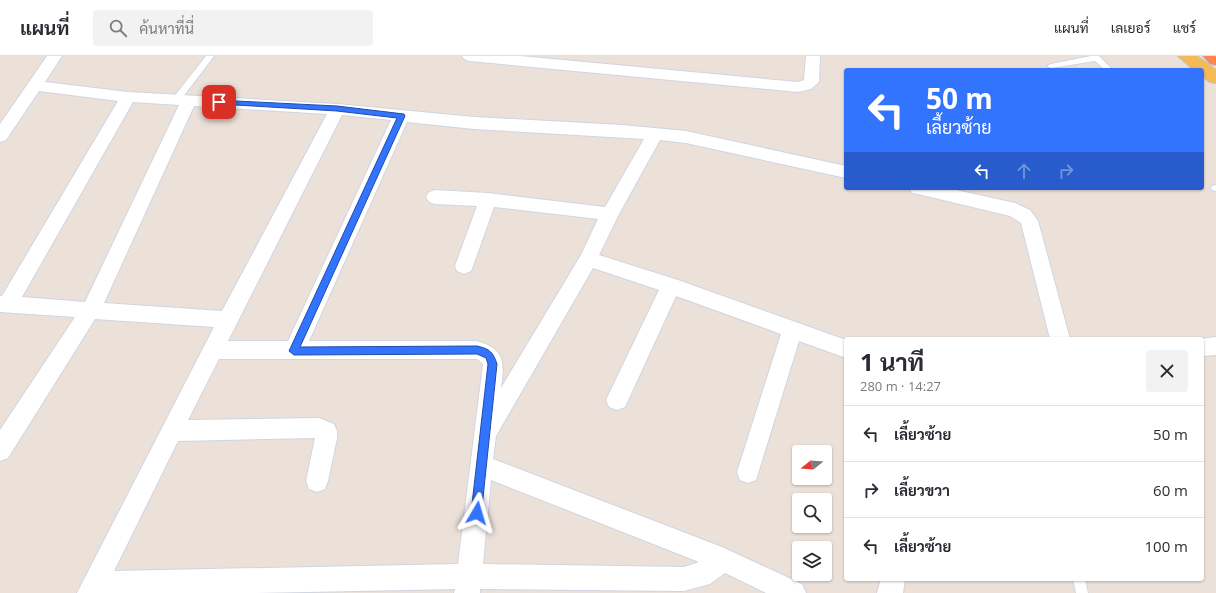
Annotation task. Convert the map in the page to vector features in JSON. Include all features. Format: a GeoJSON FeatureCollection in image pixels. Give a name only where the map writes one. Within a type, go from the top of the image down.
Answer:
{"type":"FeatureCollection","features":[{"type":"Feature","properties":{"kind":"highway"},"geometry":{"type":"LineString","coordinates":[[1210,56],[1216,60]]}},
{"type":"Feature","properties":{"kind":"main road"},"geometry":{"type":"LineString","coordinates":[[1186,56],[1202,68]]}},
{"type":"Feature","properties":{"kind":"main road"},"geometry":{"type":"LineString","coordinates":[[1204,69],[1216,78]]}},
{"type":"Feature","properties":{"kind":"street"},"geometry":{"type":"LineString","coordinates":[[0,136],[55,56]]}},
{"type":"Feature","properties":{"kind":"street"},"geometry":{"type":"LineString","coordinates":[[469,56],[798,87],[811,82],[813,56]]}},
{"type":"Feature","properties":{"kind":"street"},"geometry":{"type":"LineString","coordinates":[[1186,56],[1198,68]]}},
{"type":"Feature","properties":{"kind":"street"},"geometry":{"type":"LineString","coordinates":[[1204,74],[1216,84]]}},
{"type":"Feature","properties":{"kind":"street"},"geometry":{"type":"LineString","coordinates":[[35,86],[128,97],[337,109],[474,123],[686,137],[844,172]]}},
{"type":"Feature","properties":{"kind":"street"},"geometry":{"type":"LineString","coordinates":[[128,97],[4,304],[91,309],[228,320]]}},
{"type":"Feature","properties":{"kind":"street"},"geometry":{"type":"LineString","coordinates":[[0,450],[91,309],[183,100]]}},
{"type":"Feature","properties":{"kind":"street"},"geometry":{"type":"LineString","coordinates":[[337,109],[228,320],[93,588],[468,584],[684,579],[698,577],[710,571],[722,559]]}},
{"type":"Feature","properties":{"kind":"street"},"geometry":{"type":"LineString","coordinates":[[294,351],[401,116]]}},
{"type":"Feature","properties":{"kind":"street"},"geometry":{"type":"LineString","coordinates":[[486,434],[588,259],[610,214],[655,134]]}},
{"type":"Feature","properties":{"kind":"street"},"geometry":{"type":"LineString","coordinates":[[927,190],[1004,207],[1024,215],[1029,222],[1059,337]]}},
{"type":"Feature","properties":{"kind":"street"},"geometry":{"type":"LineString","coordinates":[[435,197],[488,200],[610,214]]}},
{"type":"Feature","properties":{"kind":"street"},"geometry":{"type":"LineString","coordinates":[[464,266],[488,200]]}},
{"type":"Feature","properties":{"kind":"street"},"geometry":{"type":"LineString","coordinates":[[588,259],[671,286],[844,348]]}},
{"type":"Feature","properties":{"kind":"street"},"geometry":{"type":"LineString","coordinates":[[618,400],[671,286]]}},
{"type":"Feature","properties":{"kind":"street"},"geometry":{"type":"LineString","coordinates":[[748,472],[792,330]]}},
{"type":"Feature","properties":{"kind":"street"},"geometry":{"type":"LineString","coordinates":[[1204,347],[1216,346]]}},
{"type":"Feature","properties":{"kind":"street"},"geometry":{"type":"LineString","coordinates":[[214,350],[477,350],[486,352],[490,356],[493,364],[483,466],[468,584]]}},
{"type":"Feature","properties":{"kind":"street"},"geometry":{"type":"LineString","coordinates":[[172,431],[319,428],[326,431],[326,438],[317,481]]}},
{"type":"Feature","properties":{"kind":"street"},"geometry":{"type":"LineString","coordinates":[[483,466],[722,559],[793,593]]}},
{"type":"Feature","properties":{"kind":"street"},"geometry":{"type":"LineString","coordinates":[[890,593],[893,581]]}},
{"type":"Feature","properties":{"kind":"lane"},"geometry":{"type":"LineString","coordinates":[[183,100],[210,56]]}},
{"type":"Feature","properties":{"kind":"lane"},"geometry":{"type":"LineString","coordinates":[[1051,66],[1096,57],[1107,68]]}},
{"type":"Feature","properties":{"kind":"lane"},"geometry":{"type":"LineString","coordinates":[[1079,581],[1082,593]]}},
{"type":"Feature","properties":{"kind":"route"},"geometry":{"type":"LineString","coordinates":[[219,102],[337,109],[401,116],[294,351],[477,350],[486,352],[490,356],[493,364],[477,513]]}}]}
